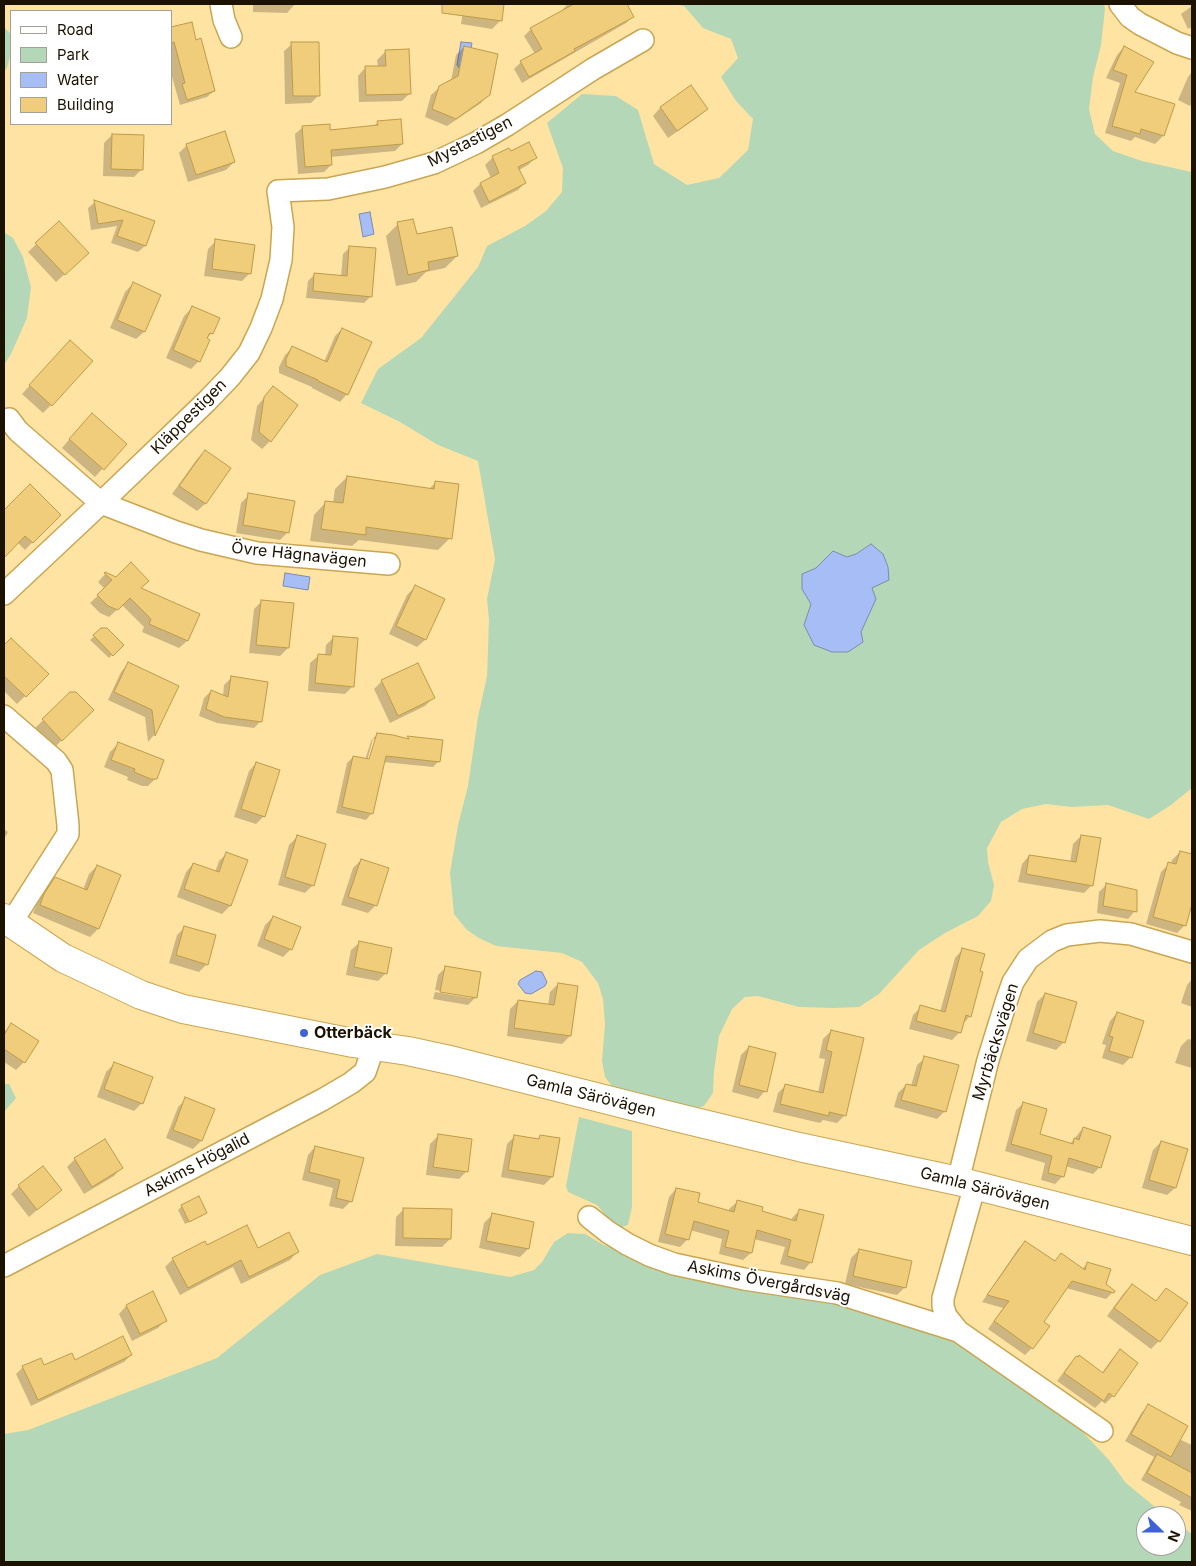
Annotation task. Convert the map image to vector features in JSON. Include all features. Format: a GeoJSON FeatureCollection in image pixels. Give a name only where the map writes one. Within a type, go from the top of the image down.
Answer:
{"type":"FeatureCollection","features":[{"type":"Feature","properties":{"kind":"street"},"geometry":{"type":"LineString","coordinates":[[221,4],[224,20],[231,38]]}},
{"type":"Feature","properties":{"kind":"street"},"geometry":{"type":"LineString","coordinates":[[1120,4],[1130,17],[1140,24],[1177,43],[1192,48]]}},
{"type":"Feature","properties":{"kind":"street","name":"Mystastigen"},"geometry":{"type":"LineString","coordinates":[[278,191],[328,189],[385,177],[434,163],[508,125],[585,74],[643,40]]}},
{"type":"Feature","properties":{"kind":"street","name":"Kläppestigen"},"geometry":{"type":"LineString","coordinates":[[4,594],[208,401],[249,353],[272,299],[281,260],[283,227],[278,191]]}},
{"type":"Feature","properties":{"kind":"street","name":"Övre Hägnavägen"},"geometry":{"type":"LineString","coordinates":[[10,419],[18,431],[101,503],[176,532],[234,549],[281,556],[389,564]]}},
{"type":"Feature","properties":{"kind":"street"},"geometry":{"type":"LineString","coordinates":[[4,716],[56,762],[62,770],[68,825],[68,834],[7,921]]}},
{"type":"Feature","properties":{"kind":"street","name":"Gamla Särövägen"},"geometry":{"type":"LineString","coordinates":[[7,921],[63,958],[140,995],[183,1009],[353,1044],[374,1046],[454,1061],[780,1143],[966,1183],[1192,1241]]}},
{"type":"Feature","properties":{"kind":"street","name":"Myrbäcksvägen"},"geometry":{"type":"LineString","coordinates":[[966,1183],[988,1060],[1013,982],[1028,959],[1052,941],[1067,935],[1100,931],[1131,934],[1192,952]]}},
{"type":"Feature","properties":{"kind":"street","name":"Askims Högalid"},"geometry":{"type":"LineString","coordinates":[[4,1266],[351,1083],[364,1072],[374,1046]]}},
{"type":"Feature","properties":{"kind":"street","name":"Askims Övergårdsväg"},"geometry":{"type":"LineString","coordinates":[[966,1183],[943,1298],[946,1316],[958,1331],[1102,1431]]}},
{"type":"Feature","properties":{"kind":"street","name":"Askims Övergårdsväg"},"geometry":{"type":"LineString","coordinates":[[589,1217],[608,1232],[628,1244],[649,1255],[674,1264],[744,1279],[837,1293],[958,1331]]}},
{"type":"Feature","properties":{"kind":"green space"},"geometry":{"type":"Polygon","coordinates":[[[674,4],[1104,4],[1101,45],[1093,77],[1089,109],[1095,134],[1113,151],[1142,161],[1192,172],[1192,788],[1171,805],[1149,819],[1108,805],[1072,807],[1046,804],[1022,809],[1001,822],[987,848],[988,862],[994,885],[991,901],[978,916],[945,933],[919,950],[879,994],[859,1007],[799,1007],[758,996],[745,997],[732,1009],[719,1036],[713,1093],[704,1106],[692,1110],[614,1089],[605,1077],[602,1061],[605,1024],[603,999],[598,983],[582,962],[562,953],[496,946],[467,930],[454,914],[450,873],[458,825],[468,786],[478,717],[487,676],[489,620],[487,599],[495,559],[478,461],[438,445],[400,422],[361,403],[378,369],[421,338],[478,267],[487,246],[525,226],[546,211],[562,192],[563,168],[547,123],[582,94],[616,96],[638,110],[654,164],[687,185],[719,178],[748,150],[753,119],[736,101],[721,77],[738,58],[731,39],[703,28],[684,6],[674,4]],[[871,544],[856,554],[847,557],[833,551],[816,568],[811,604],[804,625],[848,652],[862,642],[861,632],[870,612],[872,588],[871,544]]]}},
{"type":"Feature","properties":{"kind":"green space"},"geometry":{"type":"Polygon","coordinates":[[[4,27],[10,33],[10,57],[4,72],[4,27]]]}},
{"type":"Feature","properties":{"kind":"green space"},"geometry":{"type":"Polygon","coordinates":[[[4,232],[13,238],[23,257],[31,287],[27,318],[4,365],[4,232]]]}},
{"type":"Feature","properties":{"kind":"green space"},"geometry":{"type":"Polygon","coordinates":[[[4,1084],[9,1084],[16,1098],[4,1112],[4,1084]]]}},
{"type":"Feature","properties":{"kind":"green space"},"geometry":{"type":"Polygon","coordinates":[[[579,1117],[632,1131],[632,1207],[628,1225],[619,1228],[613,1224],[597,1205],[568,1192],[566,1186],[579,1117]]]}},
{"type":"Feature","properties":{"kind":"green space"},"geometry":{"type":"Polygon","coordinates":[[[568,1233],[585,1234],[602,1244],[629,1255],[837,1302],[956,1339],[1078,1427],[1109,1460],[1126,1483],[1154,1506],[1136,1506],[1136,1556],[1186,1556],[1186,1530],[1192,1534],[1192,1562],[4,1562],[4,1434],[28,1430],[217,1358],[320,1275],[377,1254],[510,1277],[534,1270],[542,1262],[554,1242],[568,1233]]]}},
{"type":"Feature","properties":{"kind":"water"},"geometry":{"type":"Polygon","coordinates":[[[461,42],[472,43],[468,67],[461,70],[457,65],[461,42]]]}},
{"type":"Feature","properties":{"kind":"water"},"geometry":{"type":"Polygon","coordinates":[[[370,212],[374,234],[363,237],[359,214],[370,212]]]}},
{"type":"Feature","properties":{"kind":"water"},"geometry":{"type":"Polygon","coordinates":[[[871,544],[883,554],[888,567],[889,580],[872,588],[876,599],[861,632],[863,642],[848,652],[832,652],[814,645],[804,625],[811,604],[802,589],[802,574],[816,568],[833,551],[847,557],[856,554],[871,544]]]}},
{"type":"Feature","properties":{"kind":"water"},"geometry":{"type":"Polygon","coordinates":[[[285,573],[310,577],[308,590],[283,586],[285,573]]]}},
{"type":"Feature","properties":{"kind":"water"},"geometry":{"type":"Polygon","coordinates":[[[536,971],[542,972],[547,982],[545,986],[531,994],[525,993],[518,984],[520,980],[536,971]]]}},
{"type":"Feature","properties":{"kind":"building"},"geometry":{"type":"Polygon","coordinates":[[[442,4],[504,4],[502,21],[442,13],[442,4]]]}},
{"type":"Feature","properties":{"kind":"building"},"geometry":{"type":"Polygon","coordinates":[[[574,4],[627,4],[634,17],[574,49],[575,51],[529,77],[520,61],[542,49],[530,28],[574,4]]]}},
{"type":"Feature","properties":{"kind":"building"},"geometry":{"type":"Polygon","coordinates":[[[192,22],[196,40],[201,38],[215,91],[187,100],[182,84],[185,83],[174,42],[172,43],[172,27],[192,22]]]}},
{"type":"Feature","properties":{"kind":"building"},"geometry":{"type":"Polygon","coordinates":[[[291,42],[319,42],[320,96],[293,96],[291,42]]]}},
{"type":"Feature","properties":{"kind":"building"},"geometry":{"type":"Polygon","coordinates":[[[464,46],[498,54],[490,95],[456,119],[432,109],[439,86],[458,76],[464,46]]]}},
{"type":"Feature","properties":{"kind":"building"},"geometry":{"type":"Polygon","coordinates":[[[1124,46],[1154,62],[1135,92],[1175,104],[1164,136],[1141,129],[1140,134],[1112,126],[1127,75],[1113,70],[1124,46]]]}},
{"type":"Feature","properties":{"kind":"building"},"geometry":{"type":"Polygon","coordinates":[[[409,49],[411,94],[366,95],[365,66],[386,66],[385,50],[409,49]]]}},
{"type":"Feature","properties":{"kind":"building"},"geometry":{"type":"Polygon","coordinates":[[[691,85],[708,109],[677,131],[660,107],[691,85]]]}},
{"type":"Feature","properties":{"kind":"building"},"geometry":{"type":"Polygon","coordinates":[[[401,119],[403,144],[331,150],[332,165],[305,167],[302,126],[330,124],[330,130],[378,125],[377,121],[401,119]]]}},
{"type":"Feature","properties":{"kind":"building"},"geometry":{"type":"Polygon","coordinates":[[[225,131],[235,162],[196,175],[186,144],[225,131]]]}},
{"type":"Feature","properties":{"kind":"building"},"geometry":{"type":"Polygon","coordinates":[[[112,134],[144,135],[143,170],[111,169],[112,134]]]}},
{"type":"Feature","properties":{"kind":"building"},"geometry":{"type":"Polygon","coordinates":[[[529,142],[537,158],[518,167],[526,183],[489,202],[480,183],[499,173],[492,156],[509,148],[511,151],[529,142]]]}},
{"type":"Feature","properties":{"kind":"building"},"geometry":{"type":"Polygon","coordinates":[[[94,200],[155,221],[146,246],[117,236],[123,220],[98,224],[94,200]]]}},
{"type":"Feature","properties":{"kind":"building"},"geometry":{"type":"Polygon","coordinates":[[[413,219],[417,234],[452,227],[458,256],[428,262],[429,270],[408,275],[397,222],[413,219]]]}},
{"type":"Feature","properties":{"kind":"building"},"geometry":{"type":"Polygon","coordinates":[[[59,221],[89,253],[65,275],[35,243],[59,221]]]}},
{"type":"Feature","properties":{"kind":"building"},"geometry":{"type":"Polygon","coordinates":[[[215,239],[255,245],[251,274],[212,269],[215,239]]]}},
{"type":"Feature","properties":{"kind":"building"},"geometry":{"type":"Polygon","coordinates":[[[349,246],[376,248],[372,297],[313,291],[314,273],[347,276],[349,246]]]}},
{"type":"Feature","properties":{"kind":"building"},"geometry":{"type":"Polygon","coordinates":[[[133,282],[161,295],[145,332],[117,320],[133,282]]]}},
{"type":"Feature","properties":{"kind":"building"},"geometry":{"type":"Polygon","coordinates":[[[192,306],[220,318],[213,334],[210,333],[207,338],[210,340],[200,362],[173,350],[192,306]]]}},
{"type":"Feature","properties":{"kind":"building"},"geometry":{"type":"Polygon","coordinates":[[[342,328],[372,342],[348,395],[286,366],[286,359],[292,346],[327,362],[342,328]]]}},
{"type":"Feature","properties":{"kind":"building"},"geometry":{"type":"Polygon","coordinates":[[[70,340],[93,361],[52,406],[29,385],[70,340]]]}},
{"type":"Feature","properties":{"kind":"building"},"geometry":{"type":"Polygon","coordinates":[[[273,386],[298,405],[271,442],[259,432],[264,397],[273,386]]]}},
{"type":"Feature","properties":{"kind":"building"},"geometry":{"type":"Polygon","coordinates":[[[92,413],[127,444],[104,470],[69,439],[92,413]]]}},
{"type":"Feature","properties":{"kind":"building"},"geometry":{"type":"Polygon","coordinates":[[[205,450],[231,468],[206,504],[179,486],[205,450]]]}},
{"type":"Feature","properties":{"kind":"building"},"geometry":{"type":"Polygon","coordinates":[[[347,476],[434,489],[435,481],[459,484],[452,539],[366,527],[366,535],[321,529],[325,501],[343,503],[347,476]]]}},
{"type":"Feature","properties":{"kind":"building"},"geometry":{"type":"Polygon","coordinates":[[[30,484],[61,515],[33,543],[25,536],[4,558],[4,510],[30,484]]]}},
{"type":"Feature","properties":{"kind":"building"},"geometry":{"type":"Polygon","coordinates":[[[248,493],[295,501],[289,533],[243,525],[248,493]]]}},
{"type":"Feature","properties":{"kind":"building"},"geometry":{"type":"Polygon","coordinates":[[[131,562],[149,581],[141,588],[200,614],[188,641],[149,624],[151,619],[130,598],[118,610],[108,606],[97,595],[112,580],[105,572],[116,577],[131,562]]]}},
{"type":"Feature","properties":{"kind":"building"},"geometry":{"type":"Polygon","coordinates":[[[415,585],[445,599],[426,640],[396,626],[415,585]]]}},
{"type":"Feature","properties":{"kind":"building"},"geometry":{"type":"Polygon","coordinates":[[[261,600],[294,603],[289,648],[256,645],[261,600]]]}},
{"type":"Feature","properties":{"kind":"building"},"geometry":{"type":"Polygon","coordinates":[[[101,628],[107,628],[124,645],[113,656],[93,635],[101,628]]]}},
{"type":"Feature","properties":{"kind":"building"},"geometry":{"type":"Polygon","coordinates":[[[333,636],[358,638],[354,687],[315,683],[318,654],[331,655],[333,636]]]}},
{"type":"Feature","properties":{"kind":"building"},"geometry":{"type":"Polygon","coordinates":[[[11,638],[49,674],[26,697],[4,676],[4,645],[11,638]]]}},
{"type":"Feature","properties":{"kind":"building"},"geometry":{"type":"Polygon","coordinates":[[[128,662],[179,686],[155,736],[152,710],[114,692],[128,662]]]}},
{"type":"Feature","properties":{"kind":"building"},"geometry":{"type":"Polygon","coordinates":[[[418,663],[435,698],[398,716],[381,680],[418,663]]]}},
{"type":"Feature","properties":{"kind":"building"},"geometry":{"type":"Polygon","coordinates":[[[231,676],[268,682],[262,722],[224,717],[206,709],[211,690],[228,697],[231,676]]]}},
{"type":"Feature","properties":{"kind":"building"},"geometry":{"type":"Polygon","coordinates":[[[70,692],[76,692],[94,710],[62,741],[42,719],[70,692]]]}},
{"type":"Feature","properties":{"kind":"building"},"geometry":{"type":"Polygon","coordinates":[[[377,733],[409,739],[407,736],[443,740],[440,762],[386,756],[373,814],[342,807],[353,756],[369,759],[377,733]]]}},
{"type":"Feature","properties":{"kind":"building"},"geometry":{"type":"Polygon","coordinates":[[[118,742],[164,760],[157,779],[151,779],[134,772],[135,769],[111,760],[118,742]]]}},
{"type":"Feature","properties":{"kind":"building"},"geometry":{"type":"Polygon","coordinates":[[[256,762],[280,770],[265,817],[241,809],[256,762]]]}},
{"type":"Feature","properties":{"kind":"building"},"geometry":{"type":"Polygon","coordinates":[[[297,835],[326,844],[314,886],[285,877],[297,835]]]}},
{"type":"Feature","properties":{"kind":"building"},"geometry":{"type":"Polygon","coordinates":[[[1081,835],[1101,838],[1093,886],[1026,874],[1029,855],[1076,862],[1081,835]]]}},
{"type":"Feature","properties":{"kind":"building"},"geometry":{"type":"Polygon","coordinates":[[[1180,851],[1192,854],[1192,904],[1186,926],[1153,917],[1168,862],[1176,864],[1180,851]]]}},
{"type":"Feature","properties":{"kind":"building"},"geometry":{"type":"Polygon","coordinates":[[[226,852],[248,860],[231,906],[184,889],[193,863],[219,872],[226,852]]]}},
{"type":"Feature","properties":{"kind":"building"},"geometry":{"type":"Polygon","coordinates":[[[361,859],[389,868],[377,906],[348,897],[361,859]]]}},
{"type":"Feature","properties":{"kind":"building"},"geometry":{"type":"Polygon","coordinates":[[[97,865],[121,875],[99,929],[40,905],[44,894],[55,877],[87,890],[97,865]]]}},
{"type":"Feature","properties":{"kind":"building"},"geometry":{"type":"Polygon","coordinates":[[[1106,883],[1137,890],[1137,912],[1103,906],[1106,883]]]}},
{"type":"Feature","properties":{"kind":"building"},"geometry":{"type":"Polygon","coordinates":[[[273,916],[301,927],[292,950],[264,939],[273,916]]]}},
{"type":"Feature","properties":{"kind":"building"},"geometry":{"type":"Polygon","coordinates":[[[184,926],[216,935],[208,965],[176,955],[184,926]]]}},
{"type":"Feature","properties":{"kind":"building"},"geometry":{"type":"Polygon","coordinates":[[[359,941],[392,948],[387,974],[354,967],[359,941]]]}},
{"type":"Feature","properties":{"kind":"building"},"geometry":{"type":"Polygon","coordinates":[[[962,948],[985,954],[980,971],[983,972],[971,1017],[966,1015],[961,1033],[916,1021],[920,1005],[945,1012],[962,948]]]}},
{"type":"Feature","properties":{"kind":"building"},"geometry":{"type":"Polygon","coordinates":[[[445,966],[481,972],[477,998],[440,992],[445,966]]]}},
{"type":"Feature","properties":{"kind":"building"},"geometry":{"type":"Polygon","coordinates":[[[558,983],[578,986],[571,1036],[514,1028],[518,1000],[554,1005],[558,983]]]}},
{"type":"Feature","properties":{"kind":"building"},"geometry":{"type":"Polygon","coordinates":[[[1045,993],[1077,1002],[1065,1043],[1033,1033],[1045,993]]]}},
{"type":"Feature","properties":{"kind":"building"},"geometry":{"type":"Polygon","coordinates":[[[1117,1012],[1144,1021],[1132,1058],[1109,1051],[1113,1037],[1109,1036],[1117,1012]]]}},
{"type":"Feature","properties":{"kind":"building"},"geometry":{"type":"Polygon","coordinates":[[[11,1023],[39,1041],[25,1063],[4,1049],[4,1035],[11,1023]]]}},
{"type":"Feature","properties":{"kind":"building"},"geometry":{"type":"Polygon","coordinates":[[[831,1030],[864,1038],[846,1116],[829,1112],[829,1116],[780,1104],[785,1084],[823,1093],[832,1052],[826,1050],[831,1030]]]}},
{"type":"Feature","properties":{"kind":"building"},"geometry":{"type":"Polygon","coordinates":[[[749,1046],[776,1053],[767,1092],[739,1085],[749,1046]]]}},
{"type":"Feature","properties":{"kind":"building"},"geometry":{"type":"Polygon","coordinates":[[[924,1056],[959,1065],[946,1112],[901,1100],[906,1084],[916,1086],[924,1056]]]}},
{"type":"Feature","properties":{"kind":"building"},"geometry":{"type":"Polygon","coordinates":[[[114,1062],[153,1077],[143,1104],[104,1089],[114,1062]]]}},
{"type":"Feature","properties":{"kind":"building"},"geometry":{"type":"Polygon","coordinates":[[[185,1097],[215,1109],[202,1141],[173,1130],[185,1097]]]}},
{"type":"Feature","properties":{"kind":"building"},"geometry":{"type":"Polygon","coordinates":[[[1023,1102],[1047,1109],[1040,1134],[1073,1144],[1074,1138],[1079,1140],[1083,1127],[1111,1136],[1101,1168],[1069,1158],[1064,1177],[1048,1173],[1052,1156],[1011,1144],[1023,1102]]]}},
{"type":"Feature","properties":{"kind":"building"},"geometry":{"type":"Polygon","coordinates":[[[438,1134],[472,1139],[468,1172],[433,1167],[438,1134]]]}},
{"type":"Feature","properties":{"kind":"building"},"geometry":{"type":"Polygon","coordinates":[[[514,1135],[539,1139],[540,1135],[560,1138],[553,1177],[508,1170],[514,1135]]]}},
{"type":"Feature","properties":{"kind":"building"},"geometry":{"type":"Polygon","coordinates":[[[105,1139],[123,1168],[92,1187],[74,1158],[105,1139]]]}},
{"type":"Feature","properties":{"kind":"building"},"geometry":{"type":"Polygon","coordinates":[[[1161,1141],[1188,1149],[1176,1188],[1149,1180],[1161,1141]]]}},
{"type":"Feature","properties":{"kind":"building"},"geometry":{"type":"Polygon","coordinates":[[[315,1146],[364,1158],[352,1202],[336,1198],[340,1180],[309,1172],[315,1146]]]}},
{"type":"Feature","properties":{"kind":"building"},"geometry":{"type":"Polygon","coordinates":[[[43,1166],[62,1190],[37,1210],[18,1185],[43,1166]]]}},
{"type":"Feature","properties":{"kind":"building"},"geometry":{"type":"Polygon","coordinates":[[[676,1188],[700,1193],[698,1202],[734,1212],[737,1200],[763,1207],[762,1211],[796,1221],[799,1209],[824,1215],[812,1263],[787,1256],[791,1240],[757,1230],[752,1253],[725,1247],[729,1231],[694,1221],[689,1240],[665,1234],[676,1188]]]}},
{"type":"Feature","properties":{"kind":"building"},"geometry":{"type":"Polygon","coordinates":[[[199,1196],[207,1213],[189,1222],[181,1205],[199,1196]]]}},
{"type":"Feature","properties":{"kind":"building"},"geometry":{"type":"Polygon","coordinates":[[[403,1208],[452,1209],[451,1239],[403,1238],[403,1208]]]}},
{"type":"Feature","properties":{"kind":"building"},"geometry":{"type":"Polygon","coordinates":[[[492,1213],[534,1222],[529,1249],[486,1241],[492,1213]]]}},
{"type":"Feature","properties":{"kind":"building"},"geometry":{"type":"Polygon","coordinates":[[[247,1225],[258,1248],[289,1232],[299,1252],[249,1277],[241,1260],[188,1288],[172,1258],[205,1241],[207,1245],[247,1225]]]}},
{"type":"Feature","properties":{"kind":"building"},"geometry":{"type":"Polygon","coordinates":[[[1025,1241],[1055,1261],[1061,1253],[1085,1270],[1087,1262],[1111,1269],[1106,1284],[1115,1291],[1114,1293],[1072,1281],[1044,1322],[1050,1326],[1033,1349],[994,1321],[1009,1301],[987,1295],[1025,1241]]]}},
{"type":"Feature","properties":{"kind":"building"},"geometry":{"type":"Polygon","coordinates":[[[859,1249],[912,1261],[906,1288],[853,1276],[859,1249]]]}},
{"type":"Feature","properties":{"kind":"building"},"geometry":{"type":"Polygon","coordinates":[[[1132,1284],[1156,1301],[1166,1288],[1188,1303],[1160,1342],[1114,1308],[1132,1284]]]}},
{"type":"Feature","properties":{"kind":"building"},"geometry":{"type":"Polygon","coordinates":[[[153,1291],[167,1321],[140,1334],[126,1305],[153,1291]]]}},
{"type":"Feature","properties":{"kind":"building"},"geometry":{"type":"Polygon","coordinates":[[[123,1336],[132,1355],[38,1400],[22,1366],[41,1358],[44,1365],[72,1353],[75,1360],[123,1336]]]}},
{"type":"Feature","properties":{"kind":"building"},"geometry":{"type":"Polygon","coordinates":[[[1120,1349],[1138,1363],[1114,1397],[1109,1393],[1104,1401],[1064,1373],[1076,1356],[1078,1357],[1079,1355],[1103,1373],[1120,1349]]]}},
{"type":"Feature","properties":{"kind":"building"},"geometry":{"type":"Polygon","coordinates":[[[1148,1404],[1188,1426],[1171,1457],[1131,1434],[1148,1404]]]}},
{"type":"Feature","properties":{"kind":"building"},"geometry":{"type":"Polygon","coordinates":[[[1157,1454],[1192,1473],[1192,1498],[1147,1473],[1157,1454]]]}},
{"type":"Feature","properties":{"kind":"place","name":"Otterbäck"},"geometry":{"type":"Point","coordinates":[304,1033]}}]}
